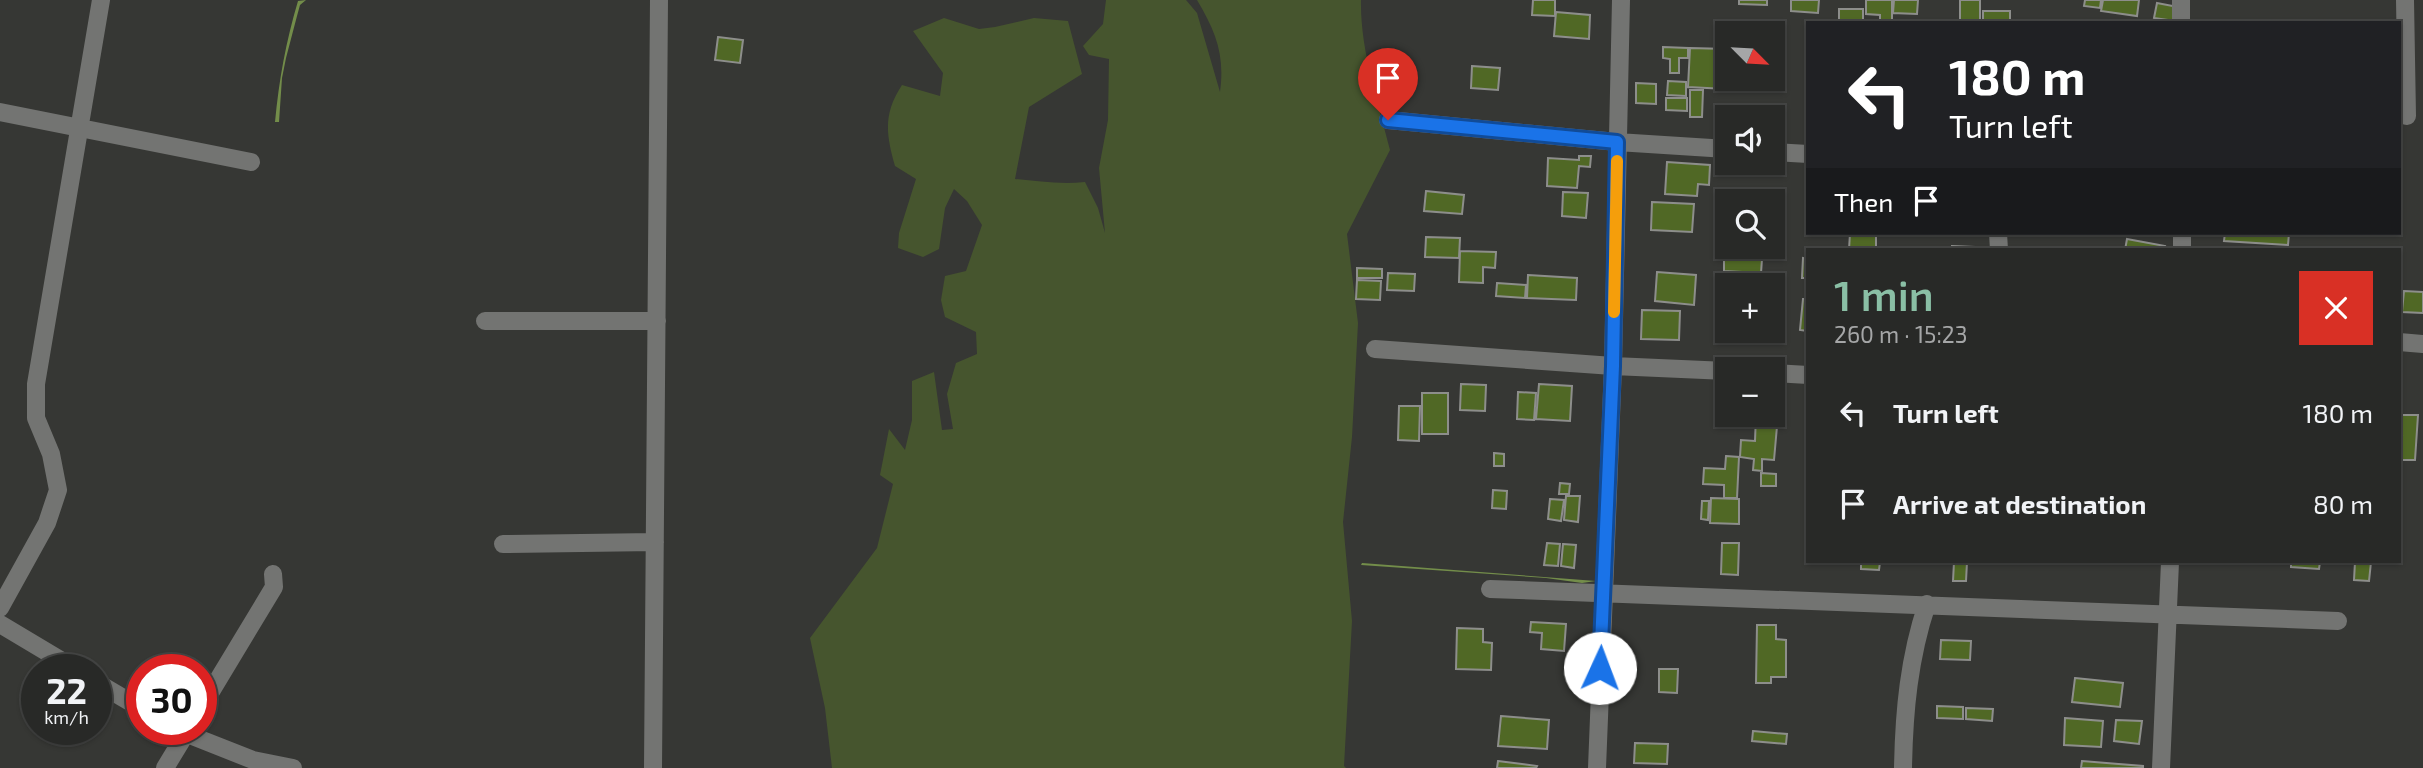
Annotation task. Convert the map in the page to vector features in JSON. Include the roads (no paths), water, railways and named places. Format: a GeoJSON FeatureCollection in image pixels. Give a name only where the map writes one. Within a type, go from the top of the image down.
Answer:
{"type":"FeatureCollection","features":[{"type":"Feature","properties":{"kind":"street"},"geometry":{"type":"LineString","coordinates":[[0,608],[47,523],[58,490],[51,454],[36,418],[36,384],[101,0]]}},
{"type":"Feature","properties":{"kind":"street"},"geometry":{"type":"LineString","coordinates":[[653,768],[659,0]]}},
{"type":"Feature","properties":{"kind":"street"},"geometry":{"type":"LineString","coordinates":[[1597,768],[1613,366],[1620,0]]}},
{"type":"Feature","properties":{"kind":"street"},"geometry":{"type":"LineString","coordinates":[[2181,0],[2181,21]]}},
{"type":"Feature","properties":{"kind":"street"},"geometry":{"type":"LineString","coordinates":[[2404,0],[2407,116]]}},
{"type":"Feature","properties":{"kind":"street"},"geometry":{"type":"LineString","coordinates":[[0,112],[251,162]]}},
{"type":"Feature","properties":{"kind":"street"},"geometry":{"type":"LineString","coordinates":[[1388,120],[1617,142],[1715,148]]}},
{"type":"Feature","properties":{"kind":"street"},"geometry":{"type":"LineString","coordinates":[[1785,153],[1806,154]]}},
{"type":"Feature","properties":{"kind":"street"},"geometry":{"type":"LineString","coordinates":[[485,321],[656,321]]}},
{"type":"Feature","properties":{"kind":"street"},"geometry":{"type":"LineString","coordinates":[[2401,342],[2423,344]]}},
{"type":"Feature","properties":{"kind":"street"},"geometry":{"type":"LineString","coordinates":[[1376,349],[1715,370]]}},
{"type":"Feature","properties":{"kind":"street"},"geometry":{"type":"LineString","coordinates":[[1785,374],[1806,375]]}},
{"type":"Feature","properties":{"kind":"street"},"geometry":{"type":"LineString","coordinates":[[503,544],[655,542]]}},
{"type":"Feature","properties":{"kind":"street"},"geometry":{"type":"LineString","coordinates":[[2161,768],[2170,563]]}},
{"type":"Feature","properties":{"kind":"street"},"geometry":{"type":"LineString","coordinates":[[217,681],[274,587],[273,574]]}},
{"type":"Feature","properties":{"kind":"street"},"geometry":{"type":"LineString","coordinates":[[1490,589],[2338,621]]}},
{"type":"Feature","properties":{"kind":"street"},"geometry":{"type":"LineString","coordinates":[[1903,768],[1908,675],[1927,604]]}},
{"type":"Feature","properties":{"kind":"street"},"geometry":{"type":"LineString","coordinates":[[0,624],[50,654]]}},
{"type":"Feature","properties":{"kind":"street"},"geometry":{"type":"LineString","coordinates":[[165,768],[176,745]]}},
{"type":"Feature","properties":{"kind":"street"},"geometry":{"type":"LineString","coordinates":[[217,745],[253,760],[293,768]]}}]}
